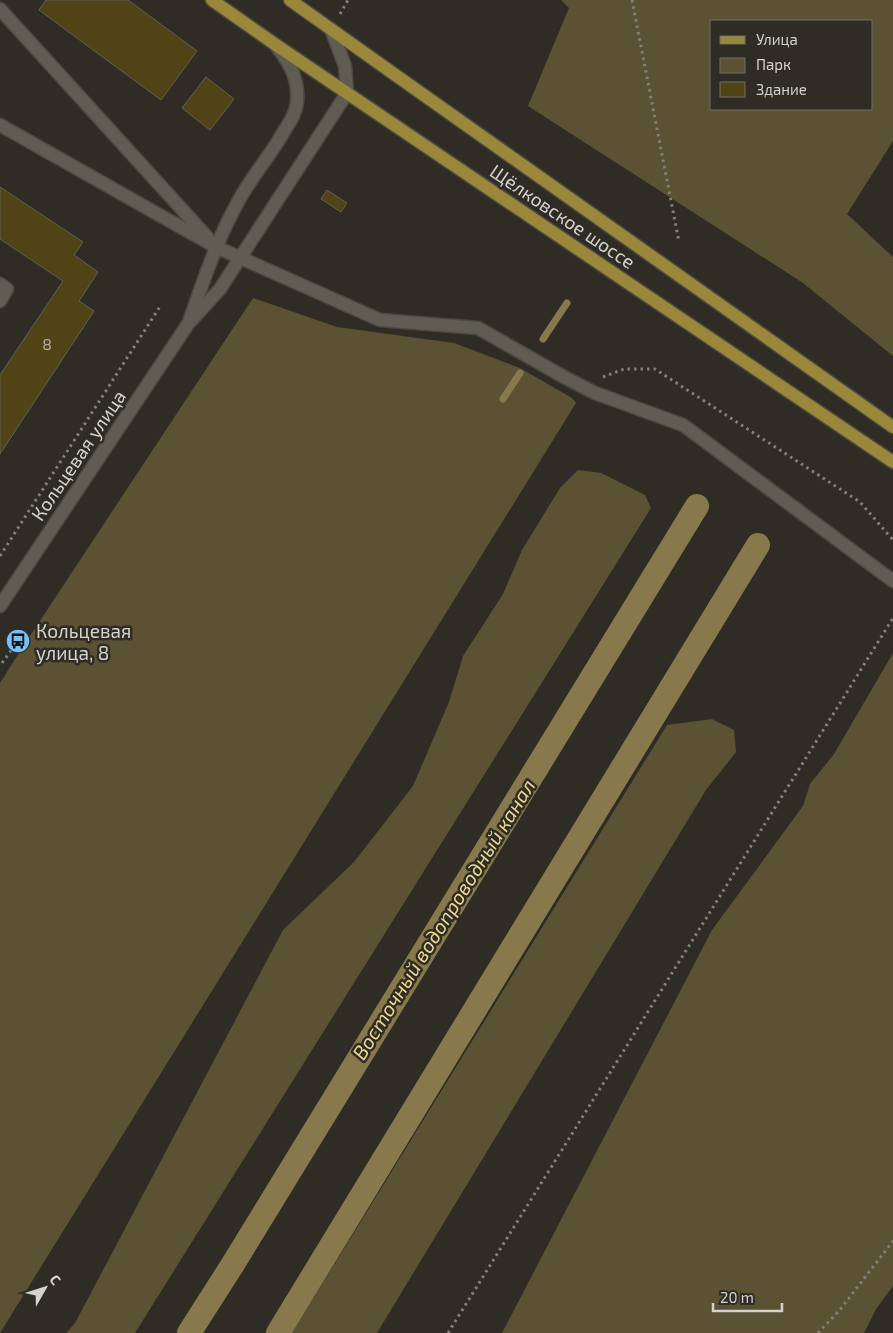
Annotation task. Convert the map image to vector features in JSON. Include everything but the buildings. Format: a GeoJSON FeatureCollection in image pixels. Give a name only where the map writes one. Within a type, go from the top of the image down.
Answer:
{"type":"FeatureCollection","features":[{"type":"Feature","properties":{"kind":"main road","name":"Щёлковское шоссе"},"geometry":{"type":"LineString","coordinates":[[212,0],[893,462]]}},
{"type":"Feature","properties":{"kind":"main road","name":"Щёлковское шоссе"},"geometry":{"type":"LineString","coordinates":[[290,0],[893,427]]}},
{"type":"Feature","properties":{"kind":"street"},"geometry":{"type":"LineString","coordinates":[[0,9],[216,247]]}},
{"type":"Feature","properties":{"kind":"street"},"geometry":{"type":"LineString","coordinates":[[331,29],[346,66],[348,93]]}},
{"type":"Feature","properties":{"kind":"street","name":"Кольцевая улица"},"geometry":{"type":"LineString","coordinates":[[188,324],[216,247],[240,199],[294,116],[297,97],[296,78],[291,66],[276,45]]}},
{"type":"Feature","properties":{"kind":"street","name":"Кольцевая улица"},"geometry":{"type":"LineString","coordinates":[[0,606],[188,324],[220,289],[348,93]]}},
{"type":"Feature","properties":{"kind":"street"},"geometry":{"type":"LineString","coordinates":[[0,125],[216,247],[380,320],[478,328],[596,393],[683,425],[893,581]]}},
{"type":"Feature","properties":{"kind":"street"},"geometry":{"type":"LineString","coordinates":[[0,284],[7,289],[0,301]]}},
{"type":"Feature","properties":{"kind":"path"},"geometry":{"type":"LineString","coordinates":[[632,0],[679,242]]}},
{"type":"Feature","properties":{"kind":"path"},"geometry":{"type":"LineString","coordinates":[[0,556],[161,305]]}},
{"type":"Feature","properties":{"kind":"path"},"geometry":{"type":"LineString","coordinates":[[600,378],[624,369],[656,369],[860,502],[893,540]]}},
{"type":"Feature","properties":{"kind":"path"},"geometry":{"type":"LineString","coordinates":[[448,1333],[893,618]]}},
{"type":"Feature","properties":{"kind":"path"},"geometry":{"type":"LineString","coordinates":[[2,663],[18,641]]}},
{"type":"Feature","properties":{"kind":"path"},"geometry":{"type":"LineString","coordinates":[[818,1333],[839,1311],[893,1241]]}},
{"type":"Feature","properties":{"kind":"green space"},"geometry":{"type":"Polygon","coordinates":[[[561,0],[893,0],[893,141],[847,214],[893,257],[893,356],[803,283],[528,106],[569,8],[561,0]]]}},
{"type":"Feature","properties":{"kind":"green space"},"geometry":{"type":"Polygon","coordinates":[[[253,298],[337,327],[454,343],[520,368],[572,398],[576,403],[0,1333],[0,683],[253,298]]]}},
{"type":"Feature","properties":{"kind":"green space"},"geometry":{"type":"Polygon","coordinates":[[[578,470],[601,473],[645,495],[651,508],[135,1333],[66,1333],[75,1323],[283,930],[354,862],[413,786],[449,702],[463,656],[503,594],[522,550],[560,488],[578,470]]]}},
{"type":"Feature","properties":{"kind":"green space"},"geometry":{"type":"Polygon","coordinates":[[[893,653],[893,1286],[876,1309],[864,1333],[502,1333],[712,930],[803,806],[810,784],[834,754],[893,653]]]}},
{"type":"Feature","properties":{"kind":"green space"},"geometry":{"type":"Polygon","coordinates":[[[712,719],[734,730],[736,752],[706,790],[377,1333],[292,1333],[667,725],[712,719]]]}},
{"type":"Feature","properties":{"kind":"waterway"},"geometry":{"type":"LineString","coordinates":[[543,339],[567,303]]}},
{"type":"Feature","properties":{"kind":"waterway"},"geometry":{"type":"LineString","coordinates":[[503,399],[520,373]]}},
{"type":"Feature","properties":{"kind":"waterway","name":"Восточный водопроводный канал"},"geometry":{"type":"LineString","coordinates":[[189,1333],[697,506]]}},
{"type":"Feature","properties":{"kind":"waterway","name":"Восточный водопроводный канал"},"geometry":{"type":"LineString","coordinates":[[278,1333],[758,545]]}},
{"type":"Feature","properties":{"kind":"place","name":"Кольцевая улица, 8"},"geometry":{"type":"Point","coordinates":[18,641]}}]}
